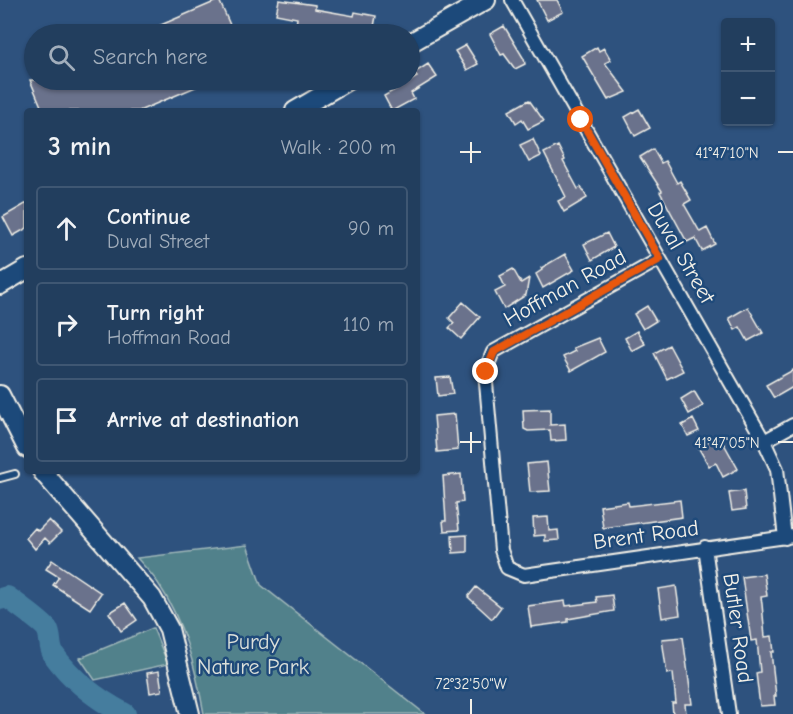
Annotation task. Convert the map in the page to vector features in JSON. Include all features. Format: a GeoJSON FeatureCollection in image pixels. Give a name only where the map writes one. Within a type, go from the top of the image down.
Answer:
{"type":"FeatureCollection","features":[{"type":"Feature","properties":{"kind":"main road"},"geometry":{"type":"LineString","coordinates":[[420,37],[486,0]]}},
{"type":"Feature","properties":{"kind":"main road"},"geometry":{"type":"LineString","coordinates":[[300,108],[331,90]]}},
{"type":"Feature","properties":{"kind":"main road"},"geometry":{"type":"LineString","coordinates":[[0,285],[24,271]]}},
{"type":"Feature","properties":{"kind":"main road"},"geometry":{"type":"LineString","coordinates":[[0,395],[24,442]]}},
{"type":"Feature","properties":{"kind":"main road"},"geometry":{"type":"LineString","coordinates":[[45,474],[152,598],[169,629],[190,714]]}},
{"type":"Feature","properties":{"kind":"street","name":"Duval Street"},"geometry":{"type":"LineString","coordinates":[[512,0],[764,441],[777,469],[789,537]]}},
{"type":"Feature","properties":{"kind":"street","name":"Hoffman Road"},"geometry":{"type":"LineString","coordinates":[[507,568],[501,550],[486,372],[494,352],[660,259]]}},
{"type":"Feature","properties":{"kind":"street"},"geometry":{"type":"LineString","coordinates":[[764,441],[793,425]]}},
{"type":"Feature","properties":{"kind":"street","name":"Brent Road"},"geometry":{"type":"LineString","coordinates":[[507,568],[524,574],[789,537]]}},
{"type":"Feature","properties":{"kind":"street","name":"Butler Road"},"geometry":{"type":"LineString","coordinates":[[705,547],[729,714]]}},
{"type":"Feature","properties":{"kind":"lane"},"geometry":{"type":"LineString","coordinates":[[0,478],[15,474]]}},
{"type":"Feature","properties":{"kind":"green space","name":"Purdy Nature Park"},"geometry":{"type":"Polygon","coordinates":[[[247,545],[261,585],[425,714],[204,714],[193,663],[182,630],[158,583],[137,558],[247,545]]]}},
{"type":"Feature","properties":{"kind":"green space"},"geometry":{"type":"Polygon","coordinates":[[[153,628],[168,664],[95,680],[80,658],[153,628]]]}},
{"type":"Feature","properties":{"kind":"building"},"geometry":{"type":"Polygon","coordinates":[[[219,0],[230,24],[163,24],[219,0]]]}},
{"type":"Feature","properties":{"kind":"building"},"geometry":{"type":"Polygon","coordinates":[[[279,0],[315,5],[315,9],[354,16],[355,12],[376,16],[374,24],[296,24],[297,18],[276,14],[279,0]]]}},
{"type":"Feature","properties":{"kind":"building"},"geometry":{"type":"Polygon","coordinates":[[[537,0],[557,0],[563,12],[547,20],[537,0]]]}},
{"type":"Feature","properties":{"kind":"building"},"geometry":{"type":"Polygon","coordinates":[[[504,26],[524,59],[525,64],[515,69],[504,54],[501,55],[490,34],[504,26]]]}},
{"type":"Feature","properties":{"kind":"building"},"geometry":{"type":"Polygon","coordinates":[[[466,45],[478,64],[467,70],[455,51],[466,45]]]}},
{"type":"Feature","properties":{"kind":"building"},"geometry":{"type":"Polygon","coordinates":[[[597,47],[599,51],[604,48],[611,60],[605,63],[627,92],[608,100],[582,56],[597,47]]]}},
{"type":"Feature","properties":{"kind":"building"},"geometry":{"type":"Polygon","coordinates":[[[428,64],[437,77],[420,87],[420,69],[428,64]]]}},
{"type":"Feature","properties":{"kind":"building"},"geometry":{"type":"Polygon","coordinates":[[[34,90],[188,90],[146,108],[42,108],[34,90]]]}},
{"type":"Feature","properties":{"kind":"building"},"geometry":{"type":"Polygon","coordinates":[[[394,90],[416,90],[411,93],[414,99],[398,108],[390,108],[384,96],[394,90]]]}},
{"type":"Feature","properties":{"kind":"building"},"geometry":{"type":"Polygon","coordinates":[[[529,100],[544,121],[528,129],[522,119],[516,123],[509,111],[529,100]]]}},
{"type":"Feature","properties":{"kind":"building"},"geometry":{"type":"Polygon","coordinates":[[[639,109],[650,128],[635,136],[625,117],[639,109]]]}},
{"type":"Feature","properties":{"kind":"building"},"geometry":{"type":"Polygon","coordinates":[[[533,139],[541,156],[529,162],[520,145],[533,139]]]}},
{"type":"Feature","properties":{"kind":"building"},"geometry":{"type":"Polygon","coordinates":[[[558,146],[578,189],[581,187],[587,198],[564,212],[558,201],[566,197],[544,153],[558,146]]]}},
{"type":"Feature","properties":{"kind":"building"},"geometry":{"type":"Polygon","coordinates":[[[653,149],[661,163],[665,161],[677,183],[680,181],[691,200],[684,204],[700,232],[707,228],[715,244],[702,251],[695,238],[687,242],[660,192],[662,191],[640,157],[653,149]]]}},
{"type":"Feature","properties":{"kind":"building"},"geometry":{"type":"Polygon","coordinates":[[[24,205],[24,230],[13,236],[3,217],[24,205]]]}},
{"type":"Feature","properties":{"kind":"building"},"geometry":{"type":"Polygon","coordinates":[[[607,233],[614,247],[592,260],[584,244],[607,233]]]}},
{"type":"Feature","properties":{"kind":"building"},"geometry":{"type":"Polygon","coordinates":[[[565,254],[574,270],[543,288],[536,274],[542,270],[541,268],[565,254]]]}},
{"type":"Feature","properties":{"kind":"building"},"geometry":{"type":"Polygon","coordinates":[[[513,269],[521,283],[529,278],[526,295],[504,309],[495,292],[505,287],[500,276],[513,269]]]}},
{"type":"Feature","properties":{"kind":"building"},"geometry":{"type":"Polygon","coordinates":[[[463,302],[480,317],[461,339],[449,328],[454,323],[449,318],[463,302]]]}},
{"type":"Feature","properties":{"kind":"building"},"geometry":{"type":"Polygon","coordinates":[[[647,306],[656,321],[643,329],[634,314],[647,306]]]}},
{"type":"Feature","properties":{"kind":"building"},"geometry":{"type":"Polygon","coordinates":[[[748,307],[763,333],[748,341],[740,327],[735,330],[729,318],[748,307]]]}},
{"type":"Feature","properties":{"kind":"building"},"geometry":{"type":"Polygon","coordinates":[[[637,331],[645,344],[632,351],[625,338],[637,331]]]}},
{"type":"Feature","properties":{"kind":"building"},"geometry":{"type":"Polygon","coordinates":[[[598,338],[605,352],[571,371],[563,357],[575,351],[573,348],[598,338]]]}},
{"type":"Feature","properties":{"kind":"building"},"geometry":{"type":"Polygon","coordinates":[[[669,345],[683,371],[667,379],[654,353],[669,345]]]}},
{"type":"Feature","properties":{"kind":"building"},"geometry":{"type":"Polygon","coordinates":[[[793,370],[793,387],[774,398],[766,385],[793,370]]]}},
{"type":"Feature","properties":{"kind":"building"},"geometry":{"type":"Polygon","coordinates":[[[450,377],[453,394],[438,396],[436,378],[450,377]]]}},
{"type":"Feature","properties":{"kind":"building"},"geometry":{"type":"Polygon","coordinates":[[[694,391],[703,406],[689,414],[681,399],[694,391]]]}},
{"type":"Feature","properties":{"kind":"building"},"geometry":{"type":"Polygon","coordinates":[[[550,409],[550,425],[565,424],[566,440],[551,441],[550,430],[528,431],[524,429],[523,410],[550,409]]]}},
{"type":"Feature","properties":{"kind":"building"},"geometry":{"type":"Polygon","coordinates":[[[455,414],[458,450],[437,452],[434,416],[455,414]]]}},
{"type":"Feature","properties":{"kind":"building"},"geometry":{"type":"Polygon","coordinates":[[[693,419],[699,431],[688,436],[682,425],[693,419]]]}},
{"type":"Feature","properties":{"kind":"building"},"geometry":{"type":"Polygon","coordinates":[[[719,435],[738,469],[723,477],[716,463],[709,466],[698,447],[719,435]]]}},
{"type":"Feature","properties":{"kind":"building"},"geometry":{"type":"Polygon","coordinates":[[[547,462],[550,491],[530,492],[527,464],[547,462]]]}},
{"type":"Feature","properties":{"kind":"building"},"geometry":{"type":"Polygon","coordinates":[[[461,474],[463,502],[456,503],[459,530],[444,531],[443,521],[446,521],[443,476],[461,474]]]}},
{"type":"Feature","properties":{"kind":"building"},"geometry":{"type":"Polygon","coordinates":[[[744,491],[746,509],[732,511],[729,493],[744,491]]]}},
{"type":"Feature","properties":{"kind":"building"},"geometry":{"type":"Polygon","coordinates":[[[680,500],[682,517],[603,528],[600,506],[628,502],[629,506],[680,500]]]}},
{"type":"Feature","properties":{"kind":"building"},"geometry":{"type":"Polygon","coordinates":[[[548,517],[549,531],[558,530],[559,540],[545,541],[545,535],[534,536],[533,518],[548,517]]]}},
{"type":"Feature","properties":{"kind":"building"},"geometry":{"type":"Polygon","coordinates":[[[49,520],[61,532],[50,543],[45,538],[35,549],[26,538],[35,528],[38,531],[49,520]]]}},
{"type":"Feature","properties":{"kind":"building"},"geometry":{"type":"Polygon","coordinates":[[[467,535],[467,552],[453,553],[452,536],[467,535]]]}},
{"type":"Feature","properties":{"kind":"building"},"geometry":{"type":"Polygon","coordinates":[[[52,560],[101,593],[90,609],[53,585],[59,577],[46,569],[52,560]]]}},
{"type":"Feature","properties":{"kind":"building"},"geometry":{"type":"Polygon","coordinates":[[[764,574],[767,596],[761,597],[765,637],[772,636],[774,652],[771,652],[776,696],[774,696],[775,705],[760,706],[756,673],[760,672],[757,640],[751,641],[742,577],[764,574]]]}},
{"type":"Feature","properties":{"kind":"building"},"geometry":{"type":"Polygon","coordinates":[[[676,586],[680,615],[662,618],[658,589],[676,586]]]}},
{"type":"Feature","properties":{"kind":"building"},"geometry":{"type":"Polygon","coordinates":[[[476,587],[501,607],[492,619],[468,597],[476,587]]]}},
{"type":"Feature","properties":{"kind":"building"},"geometry":{"type":"Polygon","coordinates":[[[612,595],[614,611],[568,619],[568,622],[531,627],[528,606],[565,601],[566,606],[597,602],[596,597],[612,595]]]}},
{"type":"Feature","properties":{"kind":"building"},"geometry":{"type":"Polygon","coordinates":[[[125,603],[137,620],[121,631],[109,613],[125,603]]]}},
{"type":"Feature","properties":{"kind":"building"},"geometry":{"type":"Polygon","coordinates":[[[683,637],[692,704],[685,704],[686,714],[673,714],[672,703],[676,703],[673,673],[667,674],[662,639],[683,637]]]}},
{"type":"Feature","properties":{"kind":"building"},"geometry":{"type":"Polygon","coordinates":[[[159,671],[162,691],[150,693],[147,673],[159,671]]]}},
{"type":"Feature","properties":{"kind":"waterway"},"geometry":{"type":"LineString","coordinates":[[0,599],[7,597],[45,626],[52,652],[69,673],[95,696],[125,714]]}},
{"type":"Feature","properties":{"kind":"route"},"geometry":{"type":"LineString","coordinates":[[486,372],[494,352],[660,259],[581,120]]}}]}
